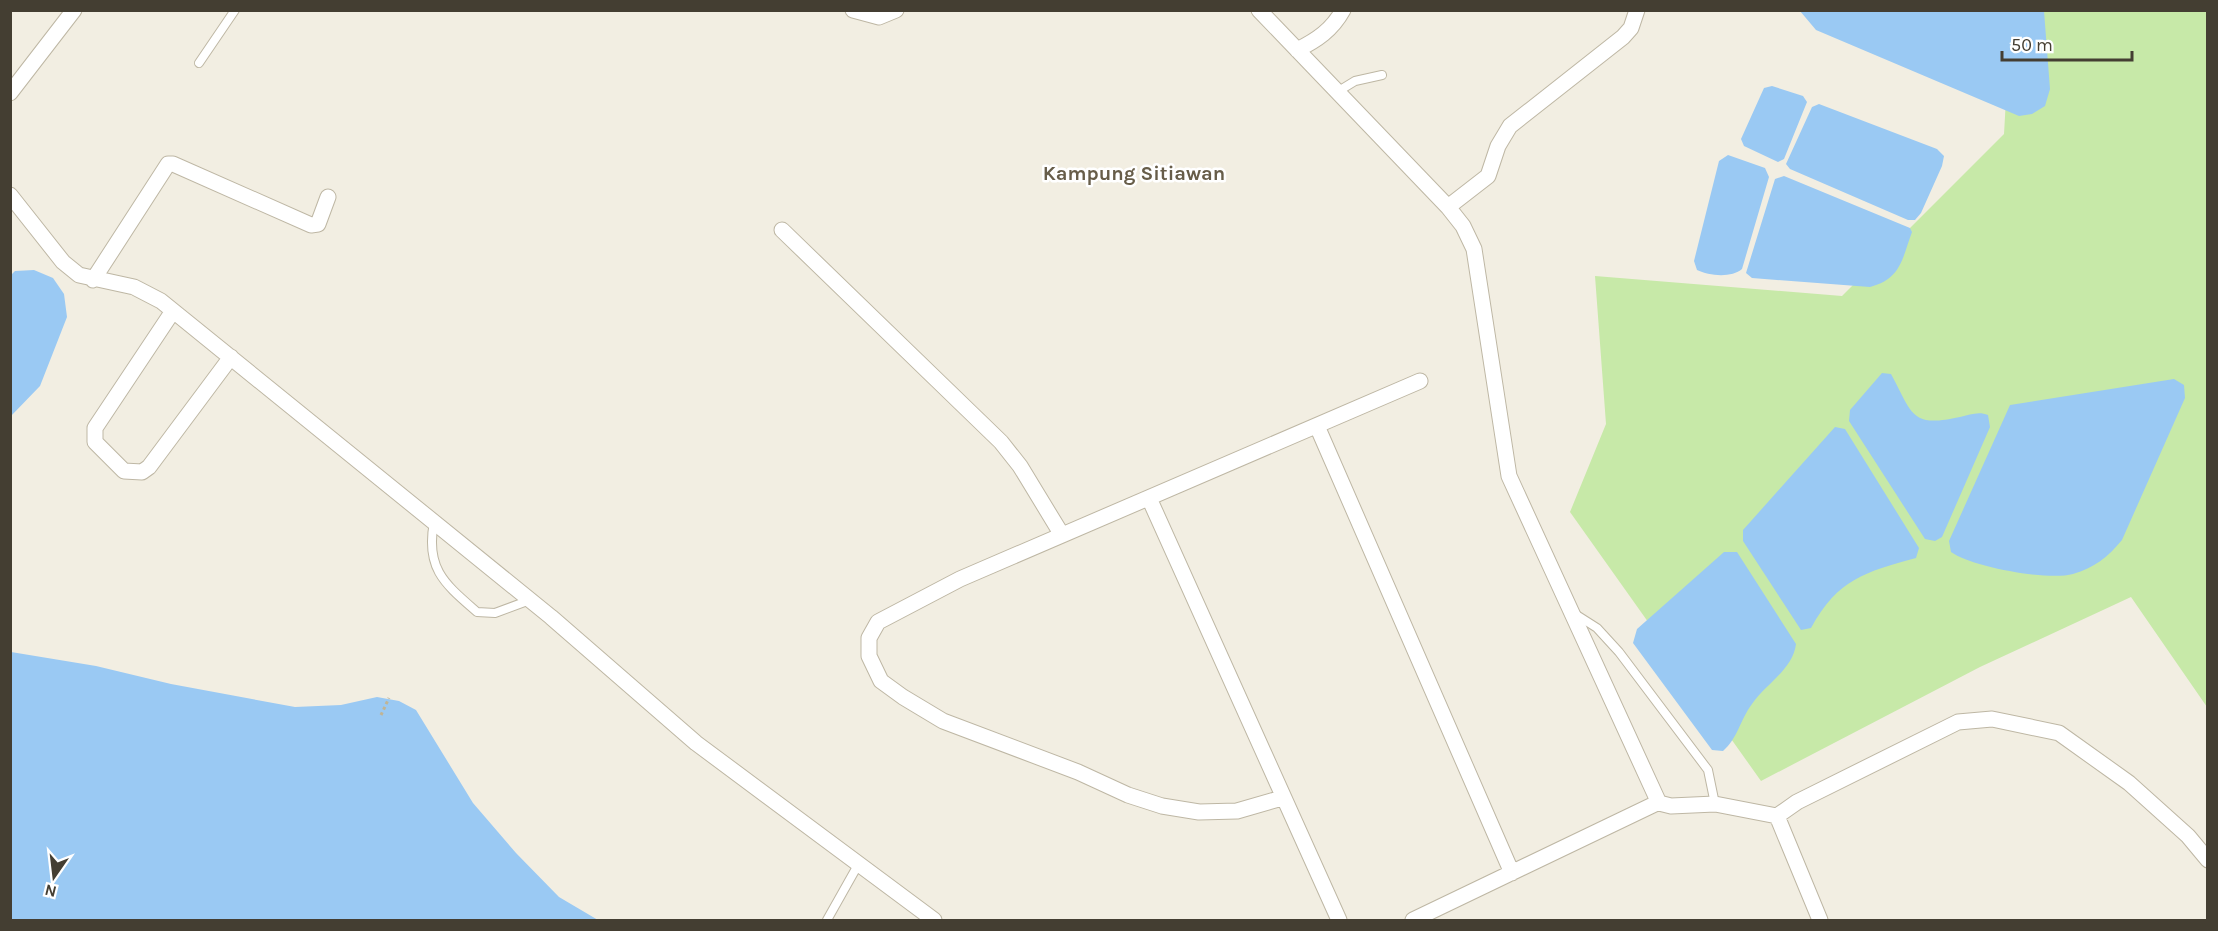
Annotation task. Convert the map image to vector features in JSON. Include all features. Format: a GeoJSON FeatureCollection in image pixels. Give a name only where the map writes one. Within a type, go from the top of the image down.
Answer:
{"type":"FeatureCollection","features":[{"type":"Feature","properties":{"kind":"street"},"geometry":{"type":"LineString","coordinates":[[10,93],[74,10]]}},
{"type":"Feature","properties":{"kind":"street"},"geometry":{"type":"LineString","coordinates":[[853,10],[879,17],[889,16],[896,10]]}},
{"type":"Feature","properties":{"kind":"street"},"geometry":{"type":"LineString","coordinates":[[1259,10],[1448,207],[1463,226],[1474,249],[1509,476],[1659,802]]}},
{"type":"Feature","properties":{"kind":"street"},"geometry":{"type":"LineString","coordinates":[[1297,50],[1317,40],[1336,24],[1343,10]]}},
{"type":"Feature","properties":{"kind":"street"},"geometry":{"type":"LineString","coordinates":[[1448,207],[1488,176],[1498,146],[1510,126],[1623,37],[1631,28],[1637,10]]}},
{"type":"Feature","properties":{"kind":"street"},"geometry":{"type":"LineString","coordinates":[[93,279],[168,164],[173,164],[311,225],[318,224],[328,197]]}},
{"type":"Feature","properties":{"kind":"street"},"geometry":{"type":"LineString","coordinates":[[10,195],[63,262],[79,275],[134,287],[172,310],[530,600],[696,743],[934,921]]}},
{"type":"Feature","properties":{"kind":"street"},"geometry":{"type":"LineString","coordinates":[[782,230],[1001,442],[1020,466],[1062,535]]}},
{"type":"Feature","properties":{"kind":"street"},"geometry":{"type":"LineString","coordinates":[[172,310],[95,428],[95,442],[124,471],[142,472],[149,467],[231,357]]}},
{"type":"Feature","properties":{"kind":"street"},"geometry":{"type":"LineString","coordinates":[[1282,798],[1237,811],[1199,812],[1162,806],[943,721],[881,681],[868,656],[869,638],[878,622],[960,579],[1420,381]]}},
{"type":"Feature","properties":{"kind":"street"},"geometry":{"type":"LineString","coordinates":[[1317,426],[1512,873]]}},
{"type":"Feature","properties":{"kind":"street"},"geometry":{"type":"LineString","coordinates":[[1149,498],[1339,921]]}},
{"type":"Feature","properties":{"kind":"street"},"geometry":{"type":"LineString","coordinates":[[1413,921],[1659,802],[1671,806],[1715,804],[1777,816],[1797,802],[1958,722],[1992,719],[2059,733],[2129,783],[2188,836],[2208,860]]}},
{"type":"Feature","properties":{"kind":"street"},"geometry":{"type":"LineString","coordinates":[[1777,816],[1820,921]]}},
{"type":"Feature","properties":{"kind":"lane"},"geometry":{"type":"LineString","coordinates":[[198,63],[236,10]]}},
{"type":"Feature","properties":{"kind":"lane"},"geometry":{"type":"LineString","coordinates":[[1337,92],[1355,81],[1382,75]]}},
{"type":"Feature","properties":{"kind":"lane"},"geometry":{"type":"LineString","coordinates":[[434,522],[432,556],[439,575],[477,612],[495,613],[530,600]]}},
{"type":"Feature","properties":{"kind":"lane"},"geometry":{"type":"LineString","coordinates":[[1571,612],[1597,628],[1620,652],[1708,770],[1715,804]]}},
{"type":"Feature","properties":{"kind":"lane"},"geometry":{"type":"LineString","coordinates":[[827,921],[858,865]]}},
{"type":"Feature","properties":{"kind":"path"},"geometry":{"type":"LineString","coordinates":[[381,715],[389,698]]}},
{"type":"Feature","properties":{"kind":"green space"},"geometry":{"type":"Polygon","coordinates":[[[2011,11],[2207,11],[2207,707],[2131,597],[1980,667],[1761,781],[1570,512],[1606,424],[1595,276],[1842,296],[2004,134],[2011,11]]]}},
{"type":"Feature","properties":{"kind":"water"},"geometry":{"type":"Polygon","coordinates":[[[1800,11],[2044,11],[2050,89],[2045,106],[2032,114],[2019,116],[1816,30],[1800,11]]]}},
{"type":"Feature","properties":{"kind":"water"},"geometry":{"type":"Polygon","coordinates":[[[1772,86],[1803,96],[1807,102],[1784,159],[1778,162],[1744,146],[1741,139],[1764,88],[1772,86]]]}},
{"type":"Feature","properties":{"kind":"water"},"geometry":{"type":"Polygon","coordinates":[[[1819,104],[1937,149],[1944,156],[1942,166],[1921,213],[1915,220],[1908,220],[1790,169],[1786,164],[1812,107],[1819,104]]]}},
{"type":"Feature","properties":{"kind":"water"},"geometry":{"type":"Polygon","coordinates":[[[1728,155],[1765,168],[1769,177],[1742,269],[1732,274],[1714,275],[1697,270],[1694,261],[1719,161],[1728,155]]]}},
{"type":"Feature","properties":{"kind":"water"},"geometry":{"type":"Polygon","coordinates":[[[1784,176],[1910,228],[1912,232],[1906,251],[1894,273],[1888,279],[1870,287],[1752,278],[1746,273],[1775,179],[1784,176]]]}},
{"type":"Feature","properties":{"kind":"water"},"geometry":{"type":"Polygon","coordinates":[[[34,270],[53,278],[64,294],[67,317],[40,386],[11,416],[11,275],[15,271],[34,270]]]}},
{"type":"Feature","properties":{"kind":"water"},"geometry":{"type":"Polygon","coordinates":[[[1882,373],[1891,374],[1909,408],[1922,419],[1944,420],[1977,413],[1988,415],[1990,427],[1942,537],[1935,541],[1925,539],[1849,421],[1850,410],[1882,373]]]}},
{"type":"Feature","properties":{"kind":"water"},"geometry":{"type":"Polygon","coordinates":[[[2174,379],[2184,385],[2185,398],[2122,540],[2100,561],[2088,569],[2073,574],[2046,576],[1975,563],[1951,552],[1949,541],[2010,405],[2174,379]]]}},
{"type":"Feature","properties":{"kind":"water"},"geometry":{"type":"Polygon","coordinates":[[[1835,427],[1845,429],[1919,548],[1916,558],[1867,573],[1854,580],[1832,598],[1811,628],[1801,630],[1743,541],[1743,530],[1835,427]]]}},
{"type":"Feature","properties":{"kind":"water"},"geometry":{"type":"Polygon","coordinates":[[[1724,552],[1737,552],[1796,644],[1790,661],[1752,704],[1732,740],[1723,751],[1712,750],[1633,643],[1637,629],[1724,552]]]}},
{"type":"Feature","properties":{"kind":"water"},"geometry":{"type":"Polygon","coordinates":[[[11,652],[96,666],[171,684],[295,707],[341,705],[377,697],[399,701],[416,710],[473,803],[516,853],[559,897],[598,920],[11,920],[11,652]]]}},
{"type":"Feature","properties":{"kind":"district","name":"Kampung Sitiawan"},"geometry":{"type":"Point","coordinates":[1134,173]}}]}
